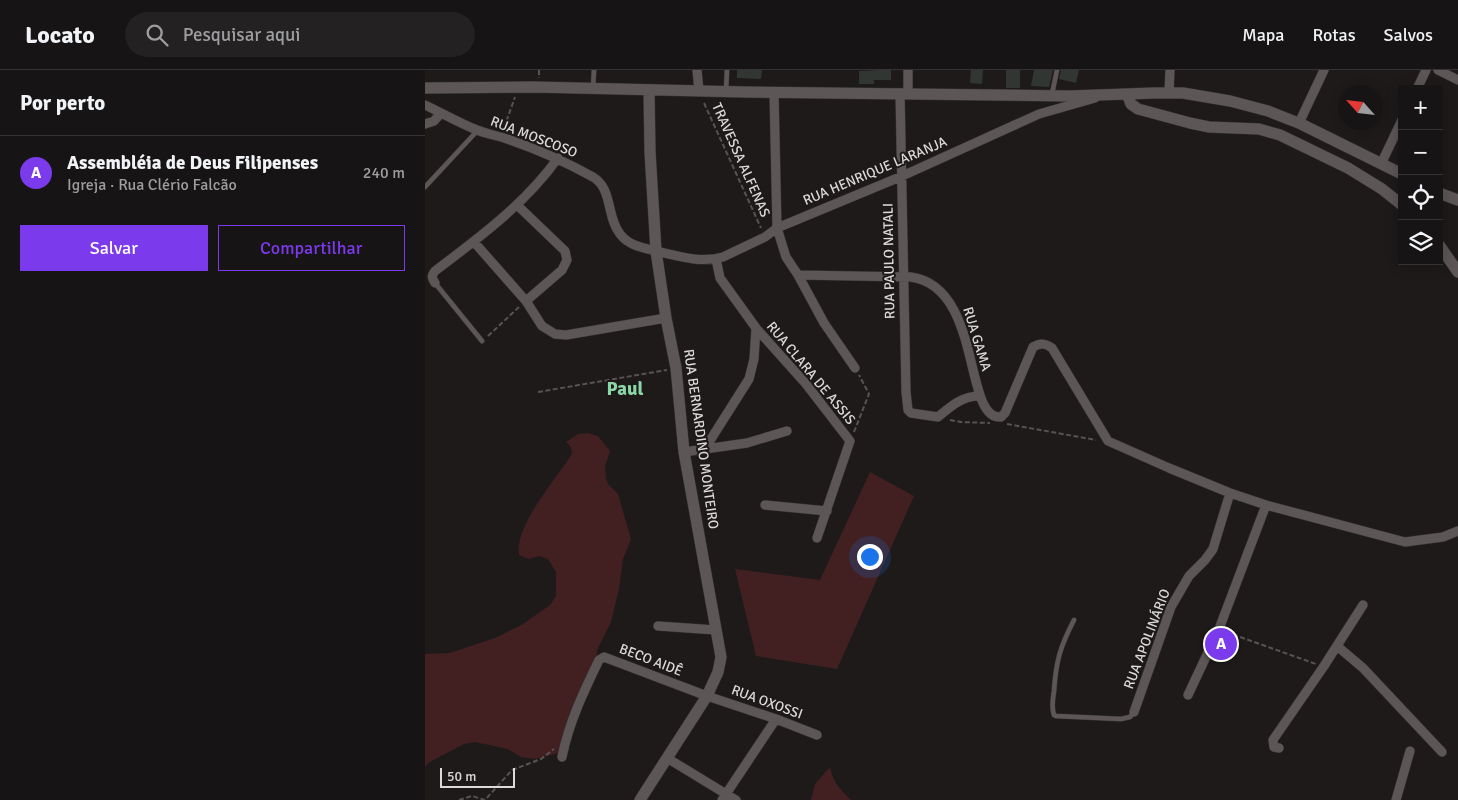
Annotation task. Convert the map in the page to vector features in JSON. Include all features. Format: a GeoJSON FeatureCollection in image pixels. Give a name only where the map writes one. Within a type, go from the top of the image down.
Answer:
{"type":"FeatureCollection","features":[{"type":"Feature","properties":{"kind":"street"},"geometry":{"type":"LineString","coordinates":[[697,70],[699,91]]}},
{"type":"Feature","properties":{"kind":"street","name":"RUA PAULO NATALI"},"geometry":{"type":"LineString","coordinates":[[908,70],[904,93],[900,177],[903,229],[906,392],[908,410],[911,413],[937,417]]}},
{"type":"Feature","properties":{"kind":"street"},"geometry":{"type":"LineString","coordinates":[[1169,70],[1169,92]]}},
{"type":"Feature","properties":{"kind":"street"},"geometry":{"type":"LineString","coordinates":[[1299,123],[1324,70]]}},
{"type":"Feature","properties":{"kind":"street"},"geometry":{"type":"LineString","coordinates":[[1419,85],[1426,70]]}},
{"type":"Feature","properties":{"kind":"street"},"geometry":{"type":"LineString","coordinates":[[1437,70],[1458,80]]}},
{"type":"Feature","properties":{"kind":"street"},"geometry":{"type":"LineString","coordinates":[[425,88],[519,87],[726,92],[1052,96],[1169,92],[1197,95],[1249,105],[1299,123],[1398,172]]}},
{"type":"Feature","properties":{"kind":"street","name":"RUA BERNARDINO MONTEIRO"},"geometry":{"type":"LineString","coordinates":[[640,800],[707,696],[718,672],[721,657],[684,452],[677,368],[665,315],[656,251],[649,90]]}},
{"type":"Feature","properties":{"kind":"street"},"geometry":{"type":"LineString","coordinates":[[774,92],[777,228],[786,257],[825,323],[855,368]]}},
{"type":"Feature","properties":{"kind":"street"},"geometry":{"type":"LineString","coordinates":[[1127,94],[1131,104],[1138,109],[1181,121],[1209,127],[1259,129],[1280,134],[1347,168],[1398,202]]}},
{"type":"Feature","properties":{"kind":"street","name":"RUA HENRIQUE LARANJA"},"geometry":{"type":"LineString","coordinates":[[656,251],[691,260],[717,259],[765,237],[777,228],[900,177],[1039,114],[1105,95]]}},
{"type":"Feature","properties":{"kind":"street","name":"RUA MOSCOSO"},"geometry":{"type":"LineString","coordinates":[[425,105],[478,130],[558,158],[600,181],[605,189],[614,223],[619,233],[628,242],[656,251]]}},
{"type":"Feature","properties":{"kind":"street"},"geometry":{"type":"LineString","coordinates":[[425,124],[434,120],[441,113]]}},
{"type":"Feature","properties":{"kind":"street"},"geometry":{"type":"LineString","coordinates":[[1381,164],[1398,128]]}},
{"type":"Feature","properties":{"kind":"street"},"geometry":{"type":"LineString","coordinates":[[435,283],[432,278],[435,271],[474,242],[517,205],[542,180],[558,158]]}},
{"type":"Feature","properties":{"kind":"street"},"geometry":{"type":"LineString","coordinates":[[1443,194],[1458,200]]}},
{"type":"Feature","properties":{"kind":"street"},"geometry":{"type":"LineString","coordinates":[[517,205],[565,251],[567,260],[561,270],[526,301]]}},
{"type":"Feature","properties":{"kind":"street"},"geometry":{"type":"LineString","coordinates":[[474,242],[526,301],[542,326],[555,334],[566,335],[665,315]]}},
{"type":"Feature","properties":{"kind":"street"},"geometry":{"type":"LineString","coordinates":[[1443,251],[1458,272]]}},
{"type":"Feature","properties":{"kind":"street","name":"RUA CLARA DE ASSIS"},"geometry":{"type":"LineString","coordinates":[[717,259],[720,278],[756,328],[805,384],[850,441],[817,538]]}},
{"type":"Feature","properties":{"kind":"street","name":"RUA GAMA"},"geometry":{"type":"LineString","coordinates":[[798,275],[919,278],[932,284],[947,296],[955,310],[969,352],[979,396]]}},
{"type":"Feature","properties":{"kind":"street"},"geometry":{"type":"LineString","coordinates":[[612,322],[665,315]]}},
{"type":"Feature","properties":{"kind":"street"},"geometry":{"type":"LineString","coordinates":[[704,450],[749,379],[754,359],[756,328]]}},
{"type":"Feature","properties":{"kind":"street"},"geometry":{"type":"LineString","coordinates":[[937,417],[957,402],[971,396],[979,396],[993,417],[1001,417],[1005,414],[1033,347],[1039,344],[1046,344],[1051,348],[1108,441],[1229,493],[1265,505],[1405,542],[1443,537],[1458,531]]}},
{"type":"Feature","properties":{"kind":"street"},"geometry":{"type":"LineString","coordinates":[[684,452],[747,443],[787,431]]}},
{"type":"Feature","properties":{"kind":"street","name":"RUA APOLINÁRIO"},"geometry":{"type":"LineString","coordinates":[[1134,712],[1171,607],[1189,576],[1213,549],[1229,493]]}},
{"type":"Feature","properties":{"kind":"street"},"geometry":{"type":"LineString","coordinates":[[765,505],[827,511]]}},
{"type":"Feature","properties":{"kind":"street"},"geometry":{"type":"LineString","coordinates":[[1188,695],[1219,629],[1265,505]]}},
{"type":"Feature","properties":{"kind":"street"},"geometry":{"type":"LineString","coordinates":[[1279,748],[1274,746],[1273,740],[1363,605]]}},
{"type":"Feature","properties":{"kind":"street"},"geometry":{"type":"LineString","coordinates":[[658,626],[716,630]]}},
{"type":"Feature","properties":{"kind":"street"},"geometry":{"type":"LineString","coordinates":[[1337,646],[1363,668],[1442,752]]}},
{"type":"Feature","properties":{"kind":"street","name":"BECO AIDÊ"},"geometry":{"type":"LineString","coordinates":[[563,757],[565,740],[579,702],[601,657],[707,696]]}},
{"type":"Feature","properties":{"kind":"street","name":"RUA OXOSSI"},"geometry":{"type":"LineString","coordinates":[[707,696],[776,719],[817,736]]}},
{"type":"Feature","properties":{"kind":"street"},"geometry":{"type":"LineString","coordinates":[[724,797],[776,719]]}},
{"type":"Feature","properties":{"kind":"street"},"geometry":{"type":"LineString","coordinates":[[1396,800],[1410,751]]}},
{"type":"Feature","properties":{"kind":"street"},"geometry":{"type":"LineString","coordinates":[[667,758],[724,797],[736,800]]}},
{"type":"Feature","properties":{"kind":"lane"},"geometry":{"type":"LineString","coordinates":[[593,70],[593,89]]}},
{"type":"Feature","properties":{"kind":"lane"},"geometry":{"type":"LineString","coordinates":[[726,92],[727,70]]}},
{"type":"Feature","properties":{"kind":"lane"},"geometry":{"type":"LineString","coordinates":[[1052,96],[1057,70]]}},
{"type":"Feature","properties":{"kind":"lane"},"geometry":{"type":"LineString","coordinates":[[425,186],[478,130]]}},
{"type":"Feature","properties":{"kind":"lane"},"geometry":{"type":"LineString","coordinates":[[435,283],[482,341]]}},
{"type":"Feature","properties":{"kind":"lane"},"geometry":{"type":"LineString","coordinates":[[1074,620],[1063,641],[1056,664],[1054,714],[1056,716],[1121,719],[1130,717],[1134,712]]}},
{"type":"Feature","properties":{"kind":"path"},"geometry":{"type":"LineString","coordinates":[[501,137],[519,87]]}},
{"type":"Feature","properties":{"kind":"path","name":"TRAVESSA ALFENAS"},"geometry":{"type":"LineString","coordinates":[[699,91],[765,237]]}},
{"type":"Feature","properties":{"kind":"path"},"geometry":{"type":"LineString","coordinates":[[482,341],[526,301]]}},
{"type":"Feature","properties":{"kind":"path"},"geometry":{"type":"LineString","coordinates":[[538,392],[677,368]]}},
{"type":"Feature","properties":{"kind":"path"},"geometry":{"type":"LineString","coordinates":[[850,441],[869,394],[855,368]]}},
{"type":"Feature","properties":{"kind":"path"},"geometry":{"type":"LineString","coordinates":[[937,417],[961,422],[997,423]]}},
{"type":"Feature","properties":{"kind":"path"},"geometry":{"type":"LineString","coordinates":[[1006,424],[1108,441]]}},
{"type":"Feature","properties":{"kind":"path"},"geometry":{"type":"LineString","coordinates":[[1219,629],[1324,666]]}},
{"type":"Feature","properties":{"kind":"path"},"geometry":{"type":"LineString","coordinates":[[459,800],[472,796],[485,800],[512,770],[541,759],[565,740]]}},
{"type":"Feature","properties":{"kind":"shaded area"},"geometry":{"type":"Polygon","coordinates":[[[588,433],[598,436],[610,451],[605,466],[606,479],[608,484],[618,494],[631,539],[623,559],[619,589],[611,622],[597,650],[597,662],[568,747],[563,752],[535,759],[521,757],[508,749],[475,742],[464,744],[428,763],[425,767],[425,654],[450,653],[495,638],[523,624],[550,605],[556,596],[556,572],[548,559],[539,556],[529,559],[519,555],[519,543],[529,517],[572,454],[571,447],[566,442],[578,434],[588,433]]]}},
{"type":"Feature","properties":{"kind":"shaded area"},"geometry":{"type":"Polygon","coordinates":[[[870,472],[914,496],[837,669],[756,656],[735,569],[820,580],[870,472]]]}},
{"type":"Feature","properties":{"kind":"shaded area"},"geometry":{"type":"Polygon","coordinates":[[[830,767],[837,785],[851,800],[811,800],[815,784],[830,767]]]}},
{"type":"Feature","properties":{"kind":"building"},"geometry":{"type":"Polygon","coordinates":[[[737,70],[762,70],[761,79],[737,78],[737,70]]]}},
{"type":"Feature","properties":{"kind":"building"},"geometry":{"type":"Polygon","coordinates":[[[891,70],[891,80],[874,80],[874,84],[859,84],[859,71],[891,70]]]}},
{"type":"Feature","properties":{"kind":"building"},"geometry":{"type":"Polygon","coordinates":[[[971,70],[983,70],[982,84],[970,83],[971,70]]]}},
{"type":"Feature","properties":{"kind":"building"},"geometry":{"type":"Polygon","coordinates":[[[1006,70],[1020,70],[1020,88],[1006,88],[1006,70]]]}},
{"type":"Feature","properties":{"kind":"building"},"geometry":{"type":"Polygon","coordinates":[[[1034,70],[1053,70],[1049,87],[1031,86],[1034,70]]]}},
{"type":"Feature","properties":{"kind":"building"},"geometry":{"type":"Polygon","coordinates":[[[1061,70],[1079,70],[1076,83],[1059,79],[1061,70]]]}},
{"type":"Feature","properties":{"kind":"place","name":"Assembléia de Deus Filipenses"},"geometry":{"type":"Point","coordinates":[1221,644]}},
{"type":"Feature","properties":{"kind":"district","name":"Paul"},"geometry":{"type":"Point","coordinates":[625,389]}}]}
